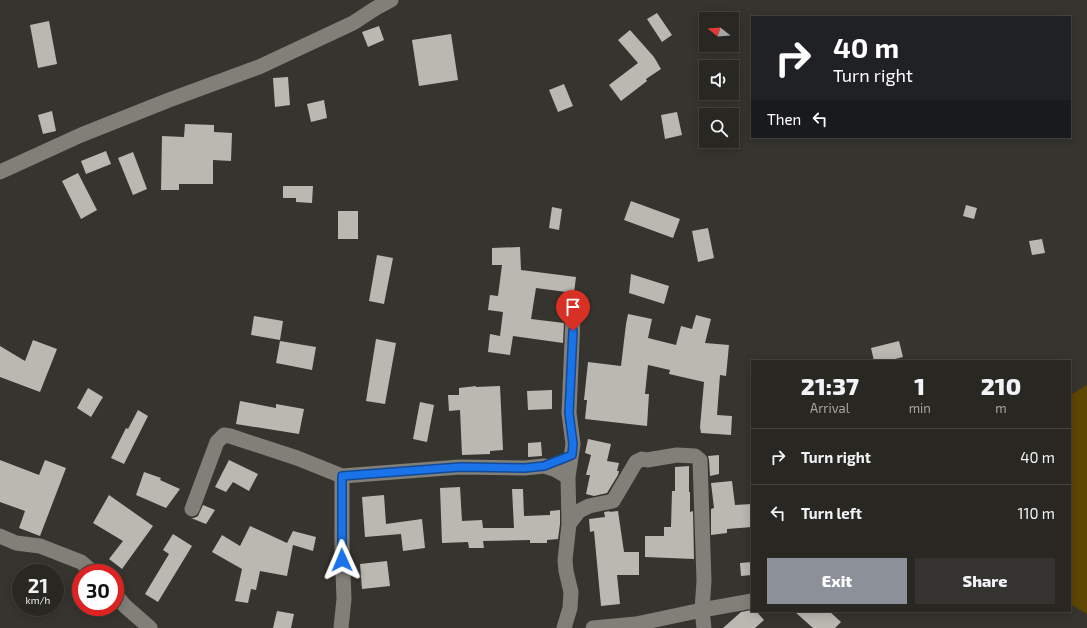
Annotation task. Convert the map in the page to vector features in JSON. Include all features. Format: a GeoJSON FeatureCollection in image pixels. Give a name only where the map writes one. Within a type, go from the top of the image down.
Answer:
{"type":"FeatureCollection","features":[{"type":"Feature","properties":{"kind":"street"},"geometry":{"type":"LineString","coordinates":[[0,172],[81,135],[147,108],[259,66],[353,23],[391,0]]}},
{"type":"Feature","properties":{"kind":"street"},"geometry":{"type":"LineString","coordinates":[[564,628],[570,608],[571,592],[565,560],[570,524],[568,478],[573,444],[569,413],[573,317]]}},
{"type":"Feature","properties":{"kind":"street"},"geometry":{"type":"LineString","coordinates":[[192,509],[217,442],[224,435],[297,458],[342,476],[460,467],[525,468],[544,466],[572,455]]}},
{"type":"Feature","properties":{"kind":"street"},"geometry":{"type":"LineString","coordinates":[[570,524],[579,511],[589,506],[613,501],[636,462],[677,455],[695,456],[700,460],[704,581],[702,610],[704,628]]}},
{"type":"Feature","properties":{"kind":"street"},"geometry":{"type":"LineString","coordinates":[[544,466],[554,469],[568,478]]}},
{"type":"Feature","properties":{"kind":"street"},"geometry":{"type":"LineString","coordinates":[[341,628],[344,599],[342,476]]}},
{"type":"Feature","properties":{"kind":"street"},"geometry":{"type":"LineString","coordinates":[[0,536],[16,543],[40,546],[83,564]]}},
{"type":"Feature","properties":{"kind":"street"},"geometry":{"type":"LineString","coordinates":[[593,628],[636,624],[702,610],[751,602]]}},
{"type":"Feature","properties":{"kind":"street"},"geometry":{"type":"LineString","coordinates":[[124,605],[150,628]]}},
{"type":"Feature","properties":{"kind":"shaded area"},"geometry":{"type":"Polygon","coordinates":[[[1087,385],[1087,614],[1071,605],[1071,394],[1087,385]]]}},
{"type":"Feature","properties":{"kind":"building"},"geometry":{"type":"Polygon","coordinates":[[[657,13],[672,35],[662,42],[647,19],[657,13]]]}},
{"type":"Feature","properties":{"kind":"building"},"geometry":{"type":"Polygon","coordinates":[[[49,21],[57,64],[38,68],[30,25],[49,21]]]}},
{"type":"Feature","properties":{"kind":"building"},"geometry":{"type":"Polygon","coordinates":[[[379,26],[384,40],[368,47],[362,32],[379,26]]]}},
{"type":"Feature","properties":{"kind":"building"},"geometry":{"type":"Polygon","coordinates":[[[630,30],[654,57],[661,69],[646,79],[647,81],[621,101],[609,85],[638,63],[618,40],[630,30]]]}},
{"type":"Feature","properties":{"kind":"building"},"geometry":{"type":"Polygon","coordinates":[[[451,34],[458,80],[419,86],[412,40],[451,34]]]}},
{"type":"Feature","properties":{"kind":"building"},"geometry":{"type":"Polygon","coordinates":[[[288,77],[290,105],[275,107],[273,78],[288,77]]]}},
{"type":"Feature","properties":{"kind":"building"},"geometry":{"type":"Polygon","coordinates":[[[564,84],[573,106],[558,112],[549,90],[564,84]]]}},
{"type":"Feature","properties":{"kind":"building"},"geometry":{"type":"Polygon","coordinates":[[[324,100],[327,118],[311,122],[307,104],[324,100]]]}},
{"type":"Feature","properties":{"kind":"building"},"geometry":{"type":"Polygon","coordinates":[[[52,111],[56,131],[43,134],[38,115],[52,111]]]}},
{"type":"Feature","properties":{"kind":"building"},"geometry":{"type":"Polygon","coordinates":[[[677,112],[682,135],[665,139],[661,115],[677,112]]]}},
{"type":"Feature","properties":{"kind":"building"},"geometry":{"type":"Polygon","coordinates":[[[185,124],[214,125],[214,132],[232,133],[231,161],[213,160],[213,184],[179,184],[179,190],[161,190],[162,136],[184,137],[185,124]]]}},
{"type":"Feature","properties":{"kind":"building"},"geometry":{"type":"Polygon","coordinates":[[[106,151],[111,164],[86,174],[81,161],[106,151]]]}},
{"type":"Feature","properties":{"kind":"building"},"geometry":{"type":"Polygon","coordinates":[[[133,152],[147,189],[133,195],[118,158],[133,152]]]}},
{"type":"Feature","properties":{"kind":"building"},"geometry":{"type":"Polygon","coordinates":[[[78,173],[97,210],[81,219],[62,181],[78,173]]]}},
{"type":"Feature","properties":{"kind":"building"},"geometry":{"type":"Polygon","coordinates":[[[283,186],[313,186],[312,203],[296,202],[296,198],[283,198],[283,186]]]}},
{"type":"Feature","properties":{"kind":"building"},"geometry":{"type":"Polygon","coordinates":[[[631,201],[680,219],[673,238],[624,220],[631,201]]]}},
{"type":"Feature","properties":{"kind":"building"},"geometry":{"type":"Polygon","coordinates":[[[966,205],[977,208],[974,219],[963,216],[966,205]]]}},
{"type":"Feature","properties":{"kind":"building"},"geometry":{"type":"Polygon","coordinates":[[[552,207],[562,209],[559,230],[549,228],[552,207]]]}},
{"type":"Feature","properties":{"kind":"building"},"geometry":{"type":"Polygon","coordinates":[[[338,211],[358,211],[358,239],[338,239],[338,211]]]}},
{"type":"Feature","properties":{"kind":"building"},"geometry":{"type":"Polygon","coordinates":[[[708,228],[714,258],[698,262],[692,231],[708,228]]]}},
{"type":"Feature","properties":{"kind":"building"},"geometry":{"type":"Polygon","coordinates":[[[1042,239],[1045,253],[1032,255],[1029,241],[1042,239]]]}},
{"type":"Feature","properties":{"kind":"building"},"geometry":{"type":"Polygon","coordinates":[[[520,247],[521,270],[576,277],[574,293],[536,288],[531,319],[564,323],[563,343],[513,336],[510,355],[488,352],[490,334],[500,336],[503,312],[488,310],[490,295],[498,296],[502,265],[492,265],[492,248],[520,247]]]}},
{"type":"Feature","properties":{"kind":"building"},"geometry":{"type":"Polygon","coordinates":[[[377,255],[393,258],[384,304],[369,301],[377,255]]]}},
{"type":"Feature","properties":{"kind":"building"},"geometry":{"type":"Polygon","coordinates":[[[631,274],[669,286],[664,304],[629,293],[631,274]]]}},
{"type":"Feature","properties":{"kind":"building"},"geometry":{"type":"Polygon","coordinates":[[[628,314],[652,319],[648,338],[676,345],[681,326],[692,329],[696,315],[711,319],[705,343],[729,345],[726,376],[720,375],[717,415],[732,416],[731,435],[701,433],[700,427],[704,382],[669,374],[670,370],[648,365],[645,394],[649,394],[647,426],[585,419],[587,400],[584,400],[588,362],[621,366],[628,314]]]}},
{"type":"Feature","properties":{"kind":"building"},"geometry":{"type":"Polygon","coordinates":[[[254,316],[283,321],[280,340],[251,335],[254,316]]]}},
{"type":"Feature","properties":{"kind":"building"},"geometry":{"type":"Polygon","coordinates":[[[376,339],[396,343],[385,404],[366,401],[376,339]]]}},
{"type":"Feature","properties":{"kind":"building"},"geometry":{"type":"Polygon","coordinates":[[[33,340],[57,349],[40,392],[0,377],[0,346],[25,361],[33,340]]]}},
{"type":"Feature","properties":{"kind":"building"},"geometry":{"type":"Polygon","coordinates":[[[280,341],[316,347],[312,370],[276,363],[280,341]]]}},
{"type":"Feature","properties":{"kind":"building"},"geometry":{"type":"Polygon","coordinates":[[[899,341],[903,357],[891,360],[874,360],[871,348],[899,341]]]}},
{"type":"Feature","properties":{"kind":"building"},"geometry":{"type":"Polygon","coordinates":[[[500,386],[503,450],[490,451],[490,454],[462,455],[460,410],[449,411],[448,395],[459,395],[459,388],[500,386]]]}},
{"type":"Feature","properties":{"kind":"building"},"geometry":{"type":"Polygon","coordinates":[[[88,388],[103,397],[91,417],[77,408],[88,388]]]}},
{"type":"Feature","properties":{"kind":"building"},"geometry":{"type":"Polygon","coordinates":[[[552,390],[552,409],[528,410],[527,391],[552,390]]]}},
{"type":"Feature","properties":{"kind":"building"},"geometry":{"type":"Polygon","coordinates":[[[240,401],[276,408],[276,404],[304,409],[299,434],[236,424],[240,401]]]}},
{"type":"Feature","properties":{"kind":"building"},"geometry":{"type":"Polygon","coordinates":[[[420,402],[434,405],[427,442],[413,439],[420,402]]]}},
{"type":"Feature","properties":{"kind":"building"},"geometry":{"type":"Polygon","coordinates":[[[138,410],[148,416],[124,464],[111,458],[126,428],[128,429],[138,410]]]}},
{"type":"Feature","properties":{"kind":"building"},"geometry":{"type":"Polygon","coordinates":[[[588,439],[611,444],[607,461],[619,463],[617,471],[619,471],[618,475],[607,493],[594,496],[586,494],[590,475],[586,475],[591,455],[585,453],[588,439]]]}},
{"type":"Feature","properties":{"kind":"building"},"geometry":{"type":"Polygon","coordinates":[[[541,442],[542,456],[528,457],[528,443],[541,442]]]}},
{"type":"Feature","properties":{"kind":"building"},"geometry":{"type":"Polygon","coordinates":[[[719,455],[719,474],[710,476],[708,456],[719,455]]]}},
{"type":"Feature","properties":{"kind":"building"},"geometry":{"type":"Polygon","coordinates":[[[0,460],[39,475],[45,460],[66,468],[40,536],[19,528],[25,511],[0,502],[0,460]]]}},
{"type":"Feature","properties":{"kind":"building"},"geometry":{"type":"Polygon","coordinates":[[[229,460],[258,474],[249,491],[233,482],[226,492],[215,487],[229,460]]]}},
{"type":"Feature","properties":{"kind":"building"},"geometry":{"type":"Polygon","coordinates":[[[689,466],[690,512],[693,511],[694,559],[645,557],[645,536],[664,536],[664,527],[671,527],[672,491],[675,491],[675,467],[689,466]]]}},
{"type":"Feature","properties":{"kind":"building"},"geometry":{"type":"Polygon","coordinates":[[[144,472],[161,478],[160,480],[180,489],[166,508],[136,495],[144,472]]]}},
{"type":"Feature","properties":{"kind":"building"},"geometry":{"type":"Polygon","coordinates":[[[732,481],[735,505],[751,504],[751,527],[727,529],[727,533],[711,535],[711,509],[714,508],[711,483],[732,481]]]}},
{"type":"Feature","properties":{"kind":"building"},"geometry":{"type":"Polygon","coordinates":[[[460,487],[462,521],[482,520],[483,528],[514,528],[512,489],[523,489],[524,516],[550,515],[550,511],[560,510],[558,539],[547,540],[547,543],[530,543],[530,540],[483,541],[484,548],[469,548],[468,542],[442,543],[440,488],[460,487]]]}},
{"type":"Feature","properties":{"kind":"building"},"geometry":{"type":"Polygon","coordinates":[[[109,495],[153,526],[124,566],[124,564],[116,564],[109,559],[123,541],[93,523],[109,495]]]}},
{"type":"Feature","properties":{"kind":"building"},"geometry":{"type":"Polygon","coordinates":[[[384,495],[386,524],[422,519],[425,548],[403,551],[401,534],[365,537],[362,497],[384,495]]]}},
{"type":"Feature","properties":{"kind":"building"},"geometry":{"type":"Polygon","coordinates":[[[203,505],[215,510],[206,524],[191,518],[198,516],[203,505]]]}},
{"type":"Feature","properties":{"kind":"building"},"geometry":{"type":"Polygon","coordinates":[[[610,511],[609,512],[618,511],[624,552],[639,552],[639,575],[617,575],[620,604],[601,606],[594,531],[590,532],[589,519],[605,517],[604,512],[610,511]]]}},
{"type":"Feature","properties":{"kind":"building"},"geometry":{"type":"Polygon","coordinates":[[[250,526],[287,543],[293,531],[316,537],[313,551],[293,545],[287,576],[260,571],[256,590],[251,589],[248,603],[235,601],[242,569],[212,552],[222,535],[240,546],[250,526]]]}},
{"type":"Feature","properties":{"kind":"building"},"geometry":{"type":"Polygon","coordinates":[[[173,534],[192,546],[158,602],[145,594],[169,554],[163,550],[173,534]]]}},
{"type":"Feature","properties":{"kind":"building"},"geometry":{"type":"Polygon","coordinates":[[[387,561],[390,586],[362,589],[360,564],[387,561]]]}},
{"type":"Feature","properties":{"kind":"building"},"geometry":{"type":"Polygon","coordinates":[[[751,562],[751,575],[741,576],[740,563],[751,562]]]}},
{"type":"Feature","properties":{"kind":"building"},"geometry":{"type":"Polygon","coordinates":[[[751,610],[751,612],[757,612],[764,620],[755,628],[723,628],[741,612],[751,610]]]}},
{"type":"Feature","properties":{"kind":"building"},"geometry":{"type":"Polygon","coordinates":[[[277,611],[294,614],[291,628],[273,628],[277,611]]]}},
{"type":"Feature","properties":{"kind":"building"},"geometry":{"type":"Polygon","coordinates":[[[795,612],[830,612],[841,622],[835,628],[813,628],[795,612]]]}},
{"type":"Feature","properties":{"kind":"route"},"geometry":{"type":"LineString","coordinates":[[342,560],[342,476],[460,467],[525,468],[544,466],[572,455],[573,444],[569,413],[573,331]]}}]}
